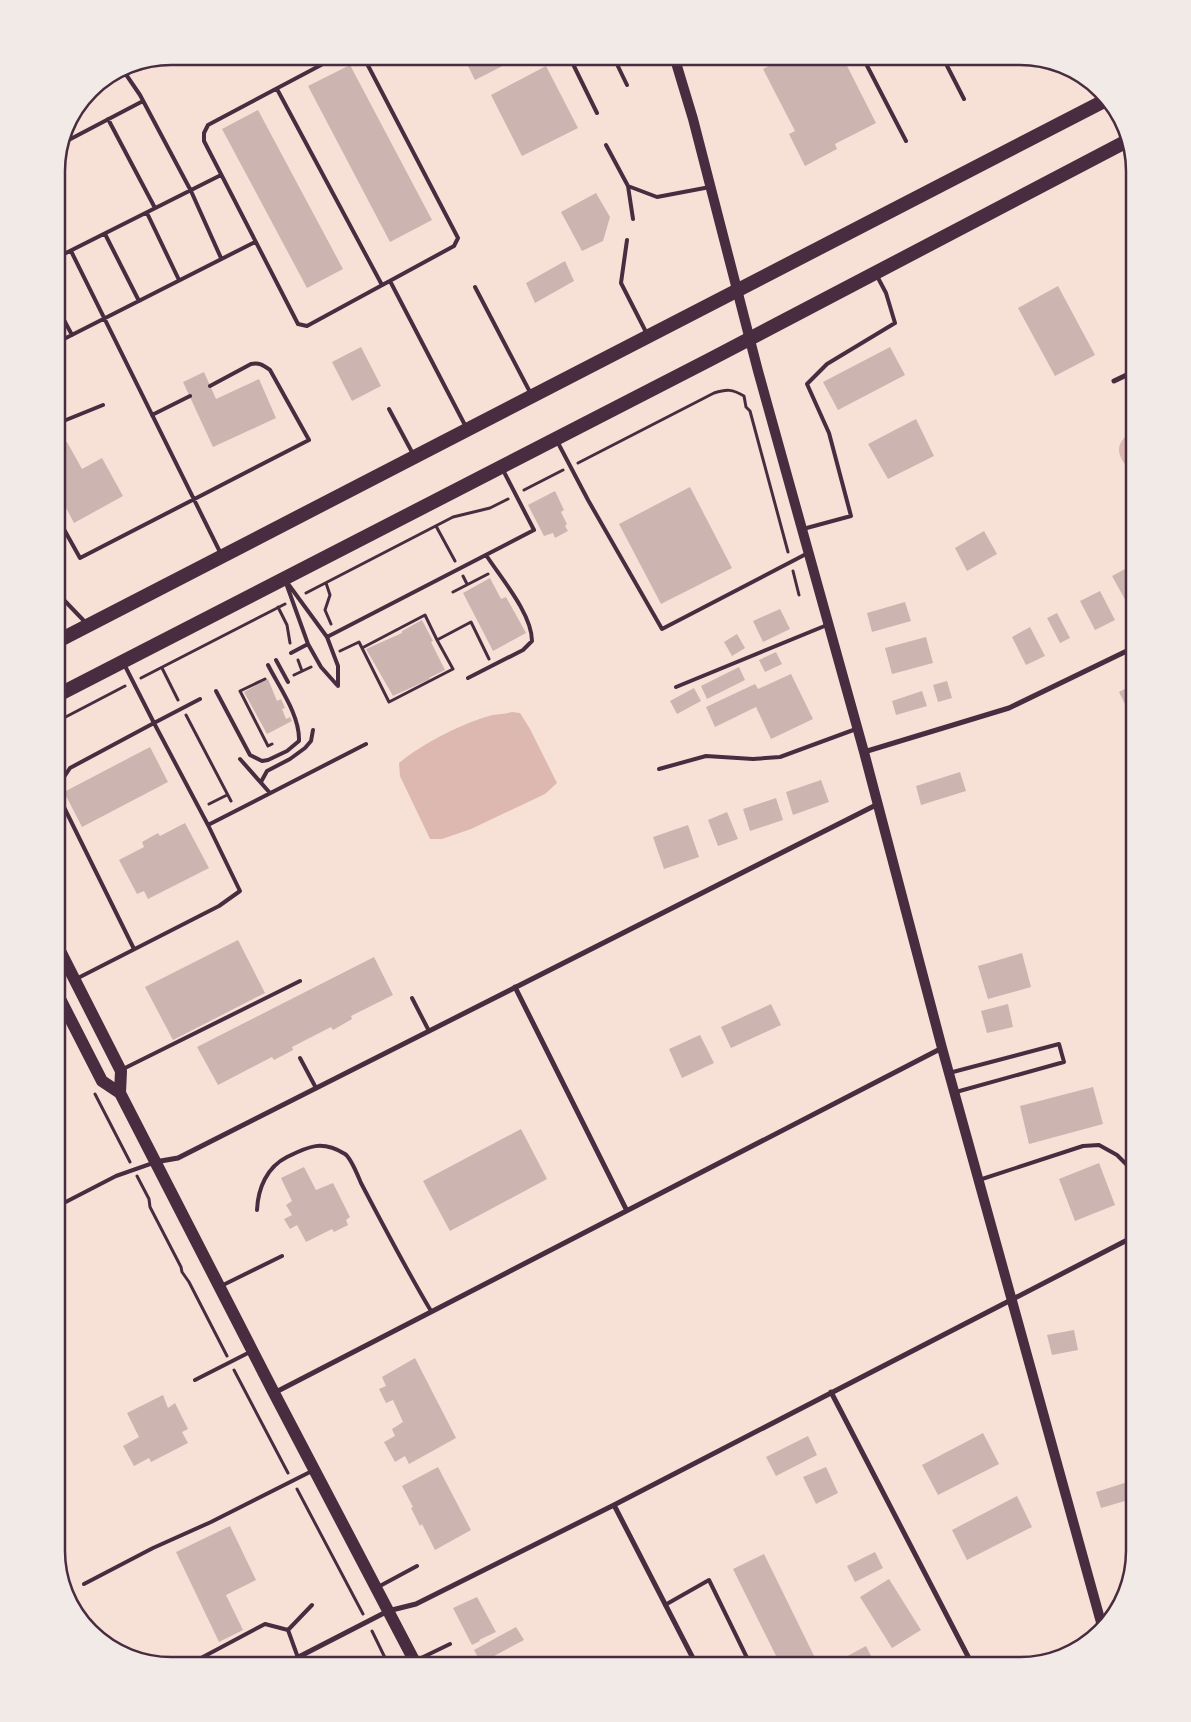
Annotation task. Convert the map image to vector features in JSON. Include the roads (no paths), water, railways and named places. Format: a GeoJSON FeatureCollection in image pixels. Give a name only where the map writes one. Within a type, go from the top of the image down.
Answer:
{"type":"FeatureCollection","features":[{"type":"Feature","properties":{"kind":"highway"},"geometry":{"type":"LineString","coordinates":[[65,637],[1101,103]]}},
{"type":"Feature","properties":{"kind":"highway"},"geometry":{"type":"LineString","coordinates":[[1101,154],[1121,140]]}},
{"type":"Feature","properties":{"kind":"highway"},"geometry":{"type":"LineString","coordinates":[[65,691],[556,439],[1122,144]]}},
{"type":"Feature","properties":{"kind":"main road"},"geometry":{"type":"LineString","coordinates":[[677,65],[858,728],[954,1093],[1100,1620]]}},
{"type":"Feature","properties":{"kind":"main road"},"geometry":{"type":"LineString","coordinates":[[65,961],[121,1071],[120,1093]]}},
{"type":"Feature","properties":{"kind":"main road"},"geometry":{"type":"LineString","coordinates":[[65,1019],[102,1081],[120,1093],[252,1351],[413,1657]]}},
{"type":"Feature","properties":{"kind":"street"},"geometry":{"type":"LineString","coordinates":[[1114,381],[1126,375]]}},
{"type":"Feature","properties":{"kind":"street"},"geometry":{"type":"LineString","coordinates":[[864,752],[1009,708],[1126,651]]}},
{"type":"Feature","properties":{"kind":"street"},"geometry":{"type":"LineString","coordinates":[[156,1162],[178,1158],[878,804]]}},
{"type":"Feature","properties":{"kind":"street"},"geometry":{"type":"LineString","coordinates":[[515,987],[626,1210]]}},
{"type":"Feature","properties":{"kind":"street"},"geometry":{"type":"LineString","coordinates":[[274,1393],[942,1048]]}},
{"type":"Feature","properties":{"kind":"street"},"geometry":{"type":"LineString","coordinates":[[297,1657],[388,1611],[416,1604],[1126,1241]]}},
{"type":"Feature","properties":{"kind":"street"},"geometry":{"type":"LineString","coordinates":[[831,1392],[968,1657]]}},
{"type":"Feature","properties":{"kind":"street"},"geometry":{"type":"LineString","coordinates":[[614,1504],[692,1657]]}},
{"type":"Feature","properties":{"kind":"lane"},"geometry":{"type":"LineString","coordinates":[[321,65],[208,125],[204,133],[204,141],[298,324],[307,326],[454,246],[458,238],[369,65]]}},
{"type":"Feature","properties":{"kind":"lane"},"geometry":{"type":"LineString","coordinates":[[573,65],[597,113]]}},
{"type":"Feature","properties":{"kind":"lane"},"geometry":{"type":"LineString","coordinates":[[617,65],[626,85]]}},
{"type":"Feature","properties":{"kind":"lane"},"geometry":{"type":"LineString","coordinates":[[867,65],[906,141]]}},
{"type":"Feature","properties":{"kind":"lane"},"geometry":{"type":"LineString","coordinates":[[947,65],[964,99]]}},
{"type":"Feature","properties":{"kind":"lane"},"geometry":{"type":"LineString","coordinates":[[126,75],[143,101],[190,191],[221,258]]}},
{"type":"Feature","properties":{"kind":"lane"},"geometry":{"type":"LineString","coordinates":[[277,89],[382,285]]}},
{"type":"Feature","properties":{"kind":"lane"},"geometry":{"type":"LineString","coordinates":[[70,139],[143,101]]}},
{"type":"Feature","properties":{"kind":"lane"},"geometry":{"type":"LineString","coordinates":[[108,119],[155,208]]}},
{"type":"Feature","properties":{"kind":"lane"},"geometry":{"type":"LineString","coordinates":[[606,145],[628,186],[633,219]]}},
{"type":"Feature","properties":{"kind":"lane"},"geometry":{"type":"LineString","coordinates":[[65,254],[221,175]]}},
{"type":"Feature","properties":{"kind":"lane"},"geometry":{"type":"LineString","coordinates":[[628,186],[657,198],[711,187]]}},
{"type":"Feature","properties":{"kind":"lane"},"geometry":{"type":"LineString","coordinates":[[147,213],[179,280]]}},
{"type":"Feature","properties":{"kind":"lane"},"geometry":{"type":"LineString","coordinates":[[105,234],[139,301]]}},
{"type":"Feature","properties":{"kind":"lane"},"geometry":{"type":"LineString","coordinates":[[627,240],[620,283],[648,336]]}},
{"type":"Feature","properties":{"kind":"lane"},"geometry":{"type":"LineString","coordinates":[[65,338],[221,258],[256,242]]}},
{"type":"Feature","properties":{"kind":"lane"},"geometry":{"type":"LineString","coordinates":[[71,251],[222,556]]}},
{"type":"Feature","properties":{"kind":"lane"},"geometry":{"type":"LineString","coordinates":[[803,529],[851,516],[829,433],[808,384],[827,364],[895,324],[886,294],[875,273]]}},
{"type":"Feature","properties":{"kind":"lane"},"geometry":{"type":"LineString","coordinates":[[390,281],[467,429]]}},
{"type":"Feature","properties":{"kind":"lane"},"geometry":{"type":"LineString","coordinates":[[475,287],[532,396]]}},
{"type":"Feature","properties":{"kind":"lane"},"geometry":{"type":"LineString","coordinates":[[65,322],[72,335]]}},
{"type":"Feature","properties":{"kind":"lane"},"geometry":{"type":"LineString","coordinates":[[65,531],[80,558],[309,440],[270,370],[263,365],[251,364],[210,386]]}},
{"type":"Feature","properties":{"kind":"lane"},"geometry":{"type":"LineString","coordinates":[[152,415],[190,396]]}},
{"type":"Feature","properties":{"kind":"lane"},"geometry":{"type":"LineString","coordinates":[[65,420],[103,405]]}},
{"type":"Feature","properties":{"kind":"lane"},"geometry":{"type":"LineString","coordinates":[[389,409],[414,456]]}},
{"type":"Feature","properties":{"kind":"lane"},"geometry":{"type":"LineString","coordinates":[[556,439],[662,629],[810,553]]}},
{"type":"Feature","properties":{"kind":"lane"},"geometry":{"type":"LineString","coordinates":[[327,637],[534,530],[502,466]]}},
{"type":"Feature","properties":{"kind":"lane"},"geometry":{"type":"LineString","coordinates":[[468,678],[523,650],[532,641],[532,632],[513,593],[486,555]]}},
{"type":"Feature","properties":{"kind":"lane"},"geometry":{"type":"LineString","coordinates":[[284,579],[327,637],[338,666],[338,686],[319,664],[308,644],[284,579]]}},
{"type":"Feature","properties":{"kind":"lane"},"geometry":{"type":"LineString","coordinates":[[65,601],[88,625]]}},
{"type":"Feature","properties":{"kind":"lane"},"geometry":{"type":"LineString","coordinates":[[676,687],[829,624]]}},
{"type":"Feature","properties":{"kind":"lane"},"geometry":{"type":"LineString","coordinates":[[292,652],[308,644]]}},
{"type":"Feature","properties":{"kind":"lane"},"geometry":{"type":"LineString","coordinates":[[276,660],[287,681]]}},
{"type":"Feature","properties":{"kind":"lane"},"geometry":{"type":"LineString","coordinates":[[75,980],[219,906],[240,891],[208,825],[123,662]]}},
{"type":"Feature","properties":{"kind":"lane"},"geometry":{"type":"LineString","coordinates":[[216,691],[250,755],[262,761],[287,751],[299,741],[296,720],[268,665]]}},
{"type":"Feature","properties":{"kind":"lane"},"geometry":{"type":"LineString","coordinates":[[65,776],[70,768],[200,699]]}},
{"type":"Feature","properties":{"kind":"lane"},"geometry":{"type":"LineString","coordinates":[[659,769],[706,756],[753,760],[780,757],[858,728]]}},
{"type":"Feature","properties":{"kind":"lane"},"geometry":{"type":"LineString","coordinates":[[260,782],[267,771],[290,759],[305,748],[311,741],[313,730]]}},
{"type":"Feature","properties":{"kind":"lane"},"geometry":{"type":"LineString","coordinates":[[208,825],[366,744]]}},
{"type":"Feature","properties":{"kind":"lane"},"geometry":{"type":"LineString","coordinates":[[240,759],[270,793]]}},
{"type":"Feature","properties":{"kind":"lane"},"geometry":{"type":"LineString","coordinates":[[65,808],[134,949]]}},
{"type":"Feature","properties":{"kind":"lane"},"geometry":{"type":"LineString","coordinates":[[121,1071],[300,981]]}},
{"type":"Feature","properties":{"kind":"lane"},"geometry":{"type":"LineString","coordinates":[[412,998],[429,1031]]}},
{"type":"Feature","properties":{"kind":"lane"},"geometry":{"type":"LineString","coordinates":[[949,1073],[1059,1044],[1064,1062],[954,1093]]}},
{"type":"Feature","properties":{"kind":"lane"},"geometry":{"type":"LineString","coordinates":[[300,1058],[316,1088]]}},
{"type":"Feature","properties":{"kind":"lane"},"geometry":{"type":"LineString","coordinates":[[979,1180],[1083,1146],[1099,1145],[1117,1155],[1126,1164]]}},
{"type":"Feature","properties":{"kind":"lane"},"geometry":{"type":"LineString","coordinates":[[257,1210],[258,1199],[266,1175],[283,1159],[310,1146],[328,1146],[347,1155],[400,1258],[431,1311]]}},
{"type":"Feature","properties":{"kind":"lane"},"geometry":{"type":"LineString","coordinates":[[65,1202],[116,1176],[156,1162]]}},
{"type":"Feature","properties":{"kind":"lane"},"geometry":{"type":"LineString","coordinates":[[219,1287],[282,1256]]}},
{"type":"Feature","properties":{"kind":"lane"},"geometry":{"type":"LineString","coordinates":[[195,1380],[252,1351]]}},
{"type":"Feature","properties":{"kind":"lane"},"geometry":{"type":"LineString","coordinates":[[84,1584],[153,1548],[211,1522],[314,1470]]}},
{"type":"Feature","properties":{"kind":"lane"},"geometry":{"type":"LineString","coordinates":[[376,1588],[417,1566]]}},
{"type":"Feature","properties":{"kind":"lane"},"geometry":{"type":"LineString","coordinates":[[665,1605],[709,1580],[747,1657]]}},
{"type":"Feature","properties":{"kind":"lane"},"geometry":{"type":"LineString","coordinates":[[288,1630],[312,1605]]}},
{"type":"Feature","properties":{"kind":"lane"},"geometry":{"type":"LineString","coordinates":[[203,1657],[265,1624],[288,1630]]}},
{"type":"Feature","properties":{"kind":"lane"},"geometry":{"type":"LineString","coordinates":[[288,1630],[297,1657]]}},
{"type":"Feature","properties":{"kind":"lane"},"geometry":{"type":"LineString","coordinates":[[427,1657],[450,1644]]}}]}
